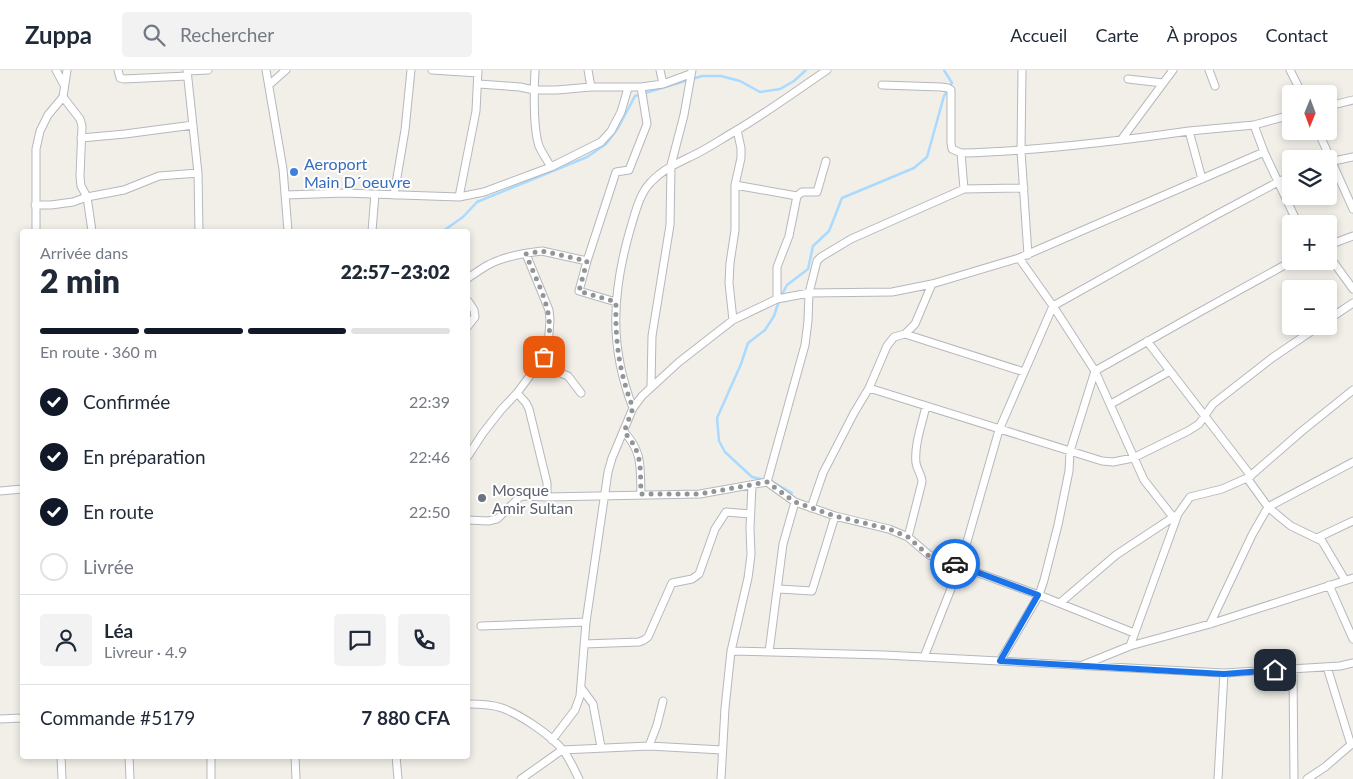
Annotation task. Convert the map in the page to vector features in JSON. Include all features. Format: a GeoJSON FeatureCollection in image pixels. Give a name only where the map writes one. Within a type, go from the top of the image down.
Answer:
{"type":"FeatureCollection","features":[{"type":"Feature","properties":{"kind":"street"},"geometry":{"type":"LineString","coordinates":[[56,70],[64,85]]}},
{"type":"Feature","properties":{"kind":"street"},"geometry":{"type":"LineString","coordinates":[[36,229],[36,149],[40,130],[48,114],[63,97],[67,70]]}},
{"type":"Feature","properties":{"kind":"street"},"geometry":{"type":"LineString","coordinates":[[118,70],[120,78],[124,79],[208,70]]}},
{"type":"Feature","properties":{"kind":"street"},"geometry":{"type":"LineString","coordinates":[[266,70],[286,195],[288,229]]}},
{"type":"Feature","properties":{"kind":"street"},"geometry":{"type":"LineString","coordinates":[[269,84],[286,70]]}},
{"type":"Feature","properties":{"kind":"street"},"geometry":{"type":"LineString","coordinates":[[394,195],[405,130],[411,70]]}},
{"type":"Feature","properties":{"kind":"street"},"geometry":{"type":"LineString","coordinates":[[432,70],[478,72],[479,84],[476,111],[459,197]]}},
{"type":"Feature","properties":{"kind":"street"},"geometry":{"type":"LineString","coordinates":[[535,70],[534,90],[538,143],[550,167]]}},
{"type":"Feature","properties":{"kind":"street"},"geometry":{"type":"LineString","coordinates":[[588,70],[591,87]]}},
{"type":"Feature","properties":{"kind":"street"},"geometry":{"type":"LineString","coordinates":[[660,70],[663,84]]}},
{"type":"Feature","properties":{"kind":"street"},"geometry":{"type":"LineString","coordinates":[[633,408],[620,367],[616,333],[616,302],[619,273],[625,248],[644,191],[652,181],[671,165],[696,154],[738,130],[827,70]]}},
{"type":"Feature","properties":{"kind":"street"},"geometry":{"type":"LineString","coordinates":[[1022,70],[1021,151],[1028,255]]}},
{"type":"Feature","properties":{"kind":"street"},"geometry":{"type":"LineString","coordinates":[[1121,140],[1173,70]]}},
{"type":"Feature","properties":{"kind":"street"},"geometry":{"type":"LineString","coordinates":[[1209,70],[1215,86]]}},
{"type":"Feature","properties":{"kind":"street"},"geometry":{"type":"LineString","coordinates":[[1290,70],[1298,85]]}},
{"type":"Feature","properties":{"kind":"street"},"geometry":{"type":"LineString","coordinates":[[187,72],[198,173],[199,229]]}},
{"type":"Feature","properties":{"kind":"street"},"geometry":{"type":"LineString","coordinates":[[479,84],[534,90],[566,90],[591,87],[641,88],[663,84],[691,72]]}},
{"type":"Feature","properties":{"kind":"street"},"geometry":{"type":"LineString","coordinates":[[651,386],[652,336],[670,225],[671,165],[684,114],[691,72]]}},
{"type":"Feature","properties":{"kind":"street"},"geometry":{"type":"LineString","coordinates":[[1128,79],[1163,83]]}},
{"type":"Feature","properties":{"kind":"street"},"geometry":{"type":"LineString","coordinates":[[882,85],[941,87],[951,90],[952,149],[961,153],[1021,151],[1121,140],[1254,125],[1282,117]]}},
{"type":"Feature","properties":{"kind":"street"},"geometry":{"type":"LineString","coordinates":[[286,195],[375,194],[459,197],[484,192],[550,167],[606,138],[620,112],[628,88]]}},
{"type":"Feature","properties":{"kind":"street"},"geometry":{"type":"LineString","coordinates":[[616,302],[579,291],[616,172],[628,170],[647,124],[641,88]]}},
{"type":"Feature","properties":{"kind":"street"},"geometry":{"type":"LineString","coordinates":[[63,97],[80,119],[82,138],[81,186],[87,197],[92,229]]}},
{"type":"Feature","properties":{"kind":"street"},"geometry":{"type":"LineString","coordinates":[[1338,104],[1353,100]]}},
{"type":"Feature","properties":{"kind":"street"},"geometry":{"type":"LineString","coordinates":[[82,138],[193,125]]}},
{"type":"Feature","properties":{"kind":"street"},"geometry":{"type":"LineString","coordinates":[[1254,125],[1264,152],[1294,215]]}},
{"type":"Feature","properties":{"kind":"street"},"geometry":{"type":"LineString","coordinates":[[733,320],[730,273],[736,217],[735,185],[741,148],[738,130]]}},
{"type":"Feature","properties":{"kind":"street"},"geometry":{"type":"LineString","coordinates":[[1188,131],[1202,179]]}},
{"type":"Feature","properties":{"kind":"street"},"geometry":{"type":"LineString","coordinates":[[552,740],[575,710],[582,689],[586,622],[606,496],[608,472],[612,458],[633,408],[651,386],[679,362],[733,320],[777,299],[809,293],[892,292],[932,284],[1020,258],[1264,152]]}},
{"type":"Feature","properties":{"kind":"street"},"geometry":{"type":"LineString","coordinates":[[961,153],[964,189]]}},
{"type":"Feature","properties":{"kind":"street"},"geometry":{"type":"LineString","coordinates":[[1337,160],[1353,157]]}},
{"type":"Feature","properties":{"kind":"street"},"geometry":{"type":"LineString","coordinates":[[735,185],[796,196],[802,192],[817,192],[826,161]]}},
{"type":"Feature","properties":{"kind":"street"},"geometry":{"type":"LineString","coordinates":[[35,205],[66,203],[124,190],[159,176],[198,173]]}},
{"type":"Feature","properties":{"kind":"street"},"geometry":{"type":"LineString","coordinates":[[1337,176],[1353,209]]}},
{"type":"Feature","properties":{"kind":"street"},"geometry":{"type":"LineString","coordinates":[[924,657],[960,566],[999,430],[1053,306],[1131,261],[1282,180]]}},
{"type":"Feature","properties":{"kind":"street"},"geometry":{"type":"LineString","coordinates":[[767,482],[805,345],[809,293],[815,266],[821,257],[852,239],[964,189],[1024,188]]}},
{"type":"Feature","properties":{"kind":"street"},"geometry":{"type":"LineString","coordinates":[[372,229],[375,194]]}},
{"type":"Feature","properties":{"kind":"street"},"geometry":{"type":"LineString","coordinates":[[777,299],[777,267],[789,236],[796,196]]}},
{"type":"Feature","properties":{"kind":"street"},"geometry":{"type":"LineString","coordinates":[[1337,242],[1353,236]]}},
{"type":"Feature","properties":{"kind":"street"},"geometry":{"type":"LineString","coordinates":[[470,277],[487,265],[542,251],[587,261]]}},
{"type":"Feature","properties":{"kind":"street"},"geometry":{"type":"LineString","coordinates":[[470,453],[501,410],[517,393],[544,357],[548,346],[549,310],[526,254]]}},
{"type":"Feature","properties":{"kind":"street"},"geometry":{"type":"LineString","coordinates":[[1020,258],[1095,371],[1133,458],[1152,492],[1175,516]]}},
{"type":"Feature","properties":{"kind":"street"},"geometry":{"type":"LineString","coordinates":[[1000,661],[1038,595],[1044,580],[1069,471],[1070,451],[1095,371],[1282,267]]}},
{"type":"Feature","properties":{"kind":"street"},"geometry":{"type":"LineString","coordinates":[[1337,267],[1353,289]]}},
{"type":"Feature","properties":{"kind":"street"},"geometry":{"type":"LineString","coordinates":[[905,334],[917,320],[932,284]]}},
{"type":"Feature","properties":{"kind":"street"},"geometry":{"type":"LineString","coordinates":[[1337,313],[1353,302]]}},
{"type":"Feature","properties":{"kind":"street"},"geometry":{"type":"LineString","coordinates":[[470,304],[476,317],[470,324]]}},
{"type":"Feature","properties":{"kind":"street"},"geometry":{"type":"LineString","coordinates":[[811,508],[823,472],[854,413],[870,388],[890,341],[894,337],[905,334],[1024,372]]}},
{"type":"Feature","properties":{"kind":"street"},"geometry":{"type":"LineString","coordinates":[[870,388],[999,430],[1108,462],[1133,458],[1199,424],[1212,404],[1305,335]]}},
{"type":"Feature","properties":{"kind":"street"},"geometry":{"type":"LineString","coordinates":[[1147,341],[1205,416],[1268,507],[1291,526],[1322,541],[1345,580]]}},
{"type":"Feature","properties":{"kind":"street"},"geometry":{"type":"LineString","coordinates":[[538,364],[568,376],[582,392]]}},
{"type":"Feature","properties":{"kind":"street"},"geometry":{"type":"LineString","coordinates":[[1111,404],[1170,371]]}},
{"type":"Feature","properties":{"kind":"street"},"geometry":{"type":"LineString","coordinates":[[1060,603],[1116,554],[1175,516],[1190,497],[1222,490],[1249,477],[1353,390]]}},
{"type":"Feature","properties":{"kind":"street"},"geometry":{"type":"LineString","coordinates":[[517,393],[529,409],[547,483],[547,497]]}},
{"type":"Feature","properties":{"kind":"street"},"geometry":{"type":"LineString","coordinates":[[908,537],[922,482],[922,477],[917,468],[916,453],[926,406]]}},
{"type":"Feature","properties":{"kind":"street"},"geometry":{"type":"LineString","coordinates":[[624,432],[634,442],[639,453],[641,494]]}},
{"type":"Feature","properties":{"kind":"street"},"geometry":{"type":"LineString","coordinates":[[1210,624],[1252,535],[1268,507],[1353,462]]}},
{"type":"Feature","properties":{"kind":"street"},"geometry":{"type":"LineString","coordinates":[[470,520],[488,521],[497,519],[521,496],[700,494],[767,482],[795,502],[835,516],[889,529],[908,537],[929,556],[1060,603],[1134,633]]}},
{"type":"Feature","properties":{"kind":"street"},"geometry":{"type":"LineString","coordinates":[[721,779],[731,651],[748,578],[751,555],[750,514],[752,485]]}},
{"type":"Feature","properties":{"kind":"street"},"geometry":{"type":"LineString","coordinates":[[0,491],[20,489]]}},
{"type":"Feature","properties":{"kind":"street"},"geometry":{"type":"LineString","coordinates":[[769,652],[783,544],[795,502]]}},
{"type":"Feature","properties":{"kind":"street"},"geometry":{"type":"LineString","coordinates":[[584,644],[639,642],[648,637],[672,583],[692,579],[699,574],[715,529],[726,512],[750,514]]}},
{"type":"Feature","properties":{"kind":"street"},"geometry":{"type":"LineString","coordinates":[[778,589],[812,591],[835,516]]}},
{"type":"Feature","properties":{"kind":"street"},"geometry":{"type":"LineString","coordinates":[[1130,646],[1175,516]]}},
{"type":"Feature","properties":{"kind":"street"},"geometry":{"type":"LineString","coordinates":[[1317,538],[1353,521]]}},
{"type":"Feature","properties":{"kind":"street"},"geometry":{"type":"LineString","coordinates":[[1080,666],[1130,646],[1270,606],[1353,578]]}},
{"type":"Feature","properties":{"kind":"street"},"geometry":{"type":"LineString","coordinates":[[1329,585],[1353,638]]}},
{"type":"Feature","properties":{"kind":"street"},"geometry":{"type":"LineString","coordinates":[[481,626],[586,622]]}},
{"type":"Feature","properties":{"kind":"street"},"geometry":{"type":"LineString","coordinates":[[731,651],[924,657],[1224,674],[1353,663]]}},
{"type":"Feature","properties":{"kind":"street"},"geometry":{"type":"LineString","coordinates":[[1307,779],[1325,767],[1352,744],[1326,666]]}},
{"type":"Feature","properties":{"kind":"street"},"geometry":{"type":"LineString","coordinates":[[1292,669],[1294,779]]}},
{"type":"Feature","properties":{"kind":"street"},"geometry":{"type":"LineString","coordinates":[[1218,779],[1224,674]]}},
{"type":"Feature","properties":{"kind":"street"},"geometry":{"type":"LineString","coordinates":[[582,689],[592,704],[601,748]]}},
{"type":"Feature","properties":{"kind":"street"},"geometry":{"type":"LineString","coordinates":[[649,746],[657,725],[663,700]]}},
{"type":"Feature","properties":{"kind":"street"},"geometry":{"type":"LineString","coordinates":[[470,704],[486,704],[501,707],[520,717],[552,740],[562,750],[580,779]]}},
{"type":"Feature","properties":{"kind":"street"},"geometry":{"type":"LineString","coordinates":[[0,719],[20,718]]}},
{"type":"Feature","properties":{"kind":"street"},"geometry":{"type":"LineString","coordinates":[[521,779],[562,750],[649,746],[722,750]]}},
{"type":"Feature","properties":{"kind":"street"},"geometry":{"type":"LineString","coordinates":[[61,759],[62,779]]}},
{"type":"Feature","properties":{"kind":"street"},"geometry":{"type":"LineString","coordinates":[[129,759],[130,779]]}},
{"type":"Feature","properties":{"kind":"street"},"geometry":{"type":"LineString","coordinates":[[211,759],[212,779]]}},
{"type":"Feature","properties":{"kind":"street"},"geometry":{"type":"LineString","coordinates":[[295,759],[296,779]]}},
{"type":"Feature","properties":{"kind":"street"},"geometry":{"type":"LineString","coordinates":[[396,759],[398,779]]}},
{"type":"Feature","properties":{"kind":"waterway"},"geometry":{"type":"LineString","coordinates":[[446,229],[463,217],[477,202],[587,157],[606,144],[618,128],[635,96],[702,76],[721,76],[740,81],[760,92],[780,89],[794,81],[806,70]]}},
{"type":"Feature","properties":{"kind":"waterway"},"geometry":{"type":"LineString","coordinates":[[781,296],[787,285],[808,269],[813,246],[829,231],[842,198],[914,168],[927,157],[944,96],[952,83],[944,70]]}},
{"type":"Feature","properties":{"kind":"waterway"},"geometry":{"type":"LineString","coordinates":[[765,480],[752,477],[725,452],[719,441],[717,418],[741,364],[748,343],[765,330],[774,316],[779,301]]}},
{"type":"Feature","properties":{"kind":"waterway"},"geometry":{"type":"LineString","coordinates":[[771,481],[792,493]]}},
{"type":"Feature","properties":{"kind":"way so far"},"geometry":{"type":"LineString","coordinates":[[544,357],[548,346],[549,310],[526,254],[542,251],[587,261],[579,291],[616,302],[616,333],[620,367],[633,408],[624,432],[634,442],[639,453],[641,494],[700,494],[767,482],[795,502],[835,516],[889,529],[908,537],[929,556],[955,564]]}},
{"type":"Feature","properties":{"kind":"place","name":"Aeroport Main D´oeuvre"},"geometry":{"type":"Point","coordinates":[294,172]}},
{"type":"Feature","properties":{"kind":"place","name":"Mosque Amir Sultan"},"geometry":{"type":"Point","coordinates":[482,498]}},
{"type":"Feature","properties":{"kind":"route"},"geometry":{"type":"LineString","coordinates":[[955,564],[1038,595],[1000,661],[1224,674],[1275,670]]}}]}
